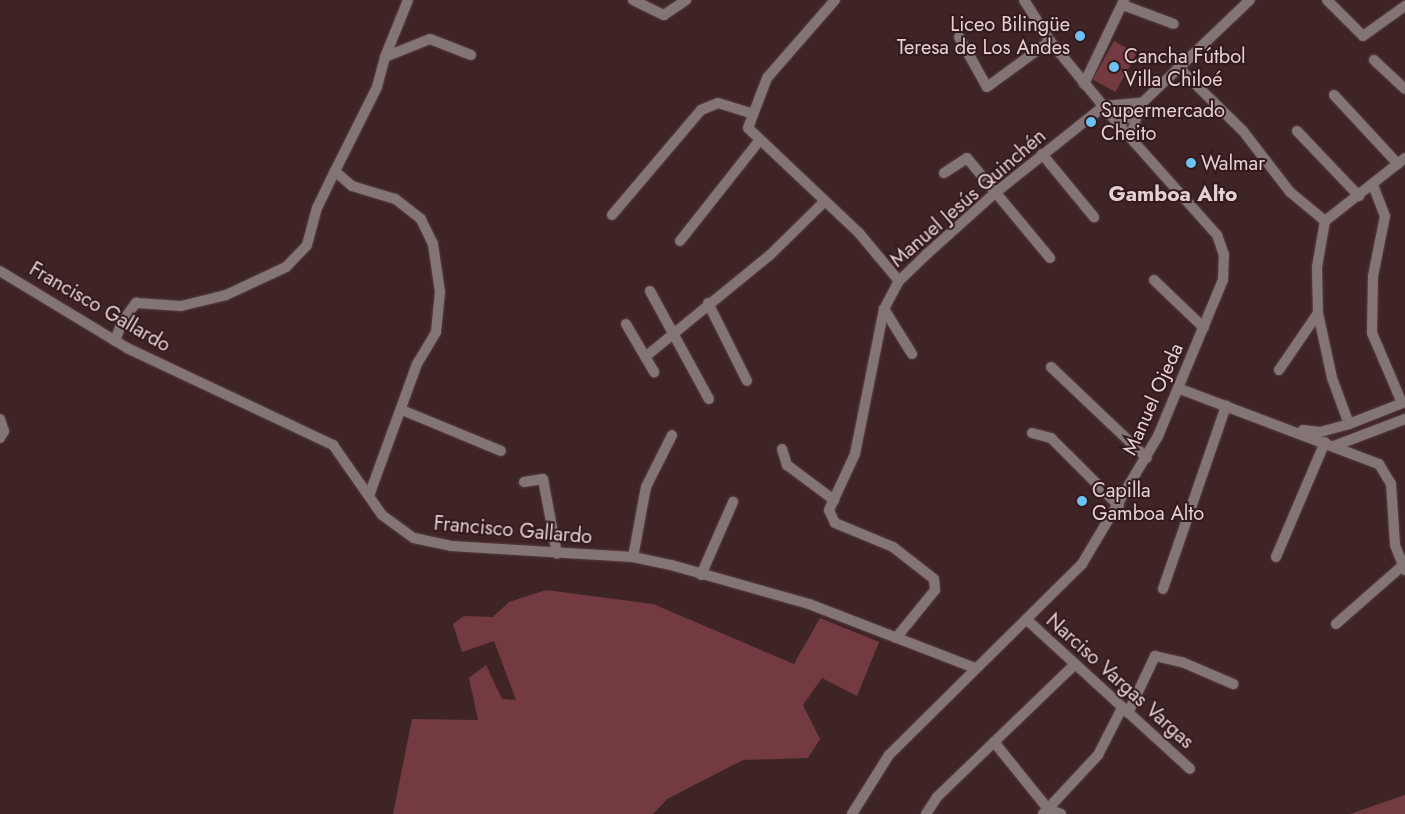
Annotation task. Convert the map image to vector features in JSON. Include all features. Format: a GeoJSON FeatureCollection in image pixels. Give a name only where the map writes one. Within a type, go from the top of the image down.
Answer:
{"type":"FeatureCollection","features":[{"type":"Feature","properties":{"kind":"street"},"geometry":{"type":"LineString","coordinates":[[115,341],[136,303],[181,306],[226,295],[286,267],[307,245],[317,208],[374,94],[385,57],[408,0]]}},
{"type":"Feature","properties":{"kind":"street"},"geometry":{"type":"LineString","coordinates":[[633,0],[664,14],[686,0]]}},
{"type":"Feature","properties":{"kind":"street"},"geometry":{"type":"LineString","coordinates":[[835,0],[776,65],[750,113],[748,128],[759,141],[859,233],[899,281]]}},
{"type":"Feature","properties":{"kind":"street","name":"Manuel Ojeda"},"geometry":{"type":"LineString","coordinates":[[852,814],[889,755],[972,668],[1082,564],[1147,458],[1180,389],[1223,280],[1220,243],[1084,84],[1050,41],[1024,0]]}},
{"type":"Feature","properties":{"kind":"street"},"geometry":{"type":"LineString","coordinates":[[1327,0],[1363,36],[1405,6]]}},
{"type":"Feature","properties":{"kind":"street"},"geometry":{"type":"LineString","coordinates":[[1119,125],[1246,1]]}},
{"type":"Feature","properties":{"kind":"street"},"geometry":{"type":"LineString","coordinates":[[1084,84],[1124,2],[1174,24]]}},
{"type":"Feature","properties":{"kind":"street"},"geometry":{"type":"LineString","coordinates":[[959,37],[987,86],[1050,41]]}},
{"type":"Feature","properties":{"kind":"street"},"geometry":{"type":"LineString","coordinates":[[385,57],[430,40],[471,55]]}},
{"type":"Feature","properties":{"kind":"street"},"geometry":{"type":"LineString","coordinates":[[1374,60],[1405,89]]}},
{"type":"Feature","properties":{"kind":"street"},"geometry":{"type":"LineString","coordinates":[[1178,67],[1243,130],[1290,192],[1325,221]]}},
{"type":"Feature","properties":{"kind":"street"},"geometry":{"type":"LineString","coordinates":[[1334,95],[1402,161],[1374,185],[1325,221],[1317,267],[1318,313],[1332,378],[1349,424]]}},
{"type":"Feature","properties":{"kind":"street"},"geometry":{"type":"LineString","coordinates":[[612,215],[701,110],[718,102],[750,113]]}},
{"type":"Feature","properties":{"kind":"street"},"geometry":{"type":"LineString","coordinates":[[1104,106],[1141,103]]}},
{"type":"Feature","properties":{"kind":"street"},"geometry":{"type":"LineString","coordinates":[[1138,147],[1133,129],[1141,103]]}},
{"type":"Feature","properties":{"kind":"street","name":"Manuel Jesús Quinchén"},"geometry":{"type":"LineString","coordinates":[[896,638],[935,590],[934,579],[893,547],[835,523],[828,510],[855,454],[884,309],[899,281],[995,192],[1104,106]]}},
{"type":"Feature","properties":{"kind":"street"},"geometry":{"type":"LineString","coordinates":[[1297,131],[1359,196]]}},
{"type":"Feature","properties":{"kind":"street"},"geometry":{"type":"LineString","coordinates":[[680,241],[759,141]]}},
{"type":"Feature","properties":{"kind":"street"},"geometry":{"type":"LineString","coordinates":[[1042,154],[1094,217]]}},
{"type":"Feature","properties":{"kind":"street"},"geometry":{"type":"LineString","coordinates":[[944,173],[968,158],[1050,258]]}},
{"type":"Feature","properties":{"kind":"street"},"geometry":{"type":"LineString","coordinates":[[335,171],[352,186],[407,206],[421,219],[433,244],[440,292],[436,332],[417,364],[402,410],[370,493]]}},
{"type":"Feature","properties":{"kind":"street"},"geometry":{"type":"LineString","coordinates":[[1282,427],[1320,432],[1349,424],[1404,402],[1372,333],[1373,276],[1385,216],[1374,185]]}},
{"type":"Feature","properties":{"kind":"street"},"geometry":{"type":"LineString","coordinates":[[645,357],[708,303],[770,255],[824,202]]}},
{"type":"Feature","properties":{"kind":"street","name":"Francisco Gallardo"},"geometry":{"type":"LineString","coordinates":[[0,271],[115,341],[333,446],[370,493],[382,515],[414,538],[556,554],[633,557],[809,604],[972,668]]}},
{"type":"Feature","properties":{"kind":"street"},"geometry":{"type":"LineString","coordinates":[[1154,280],[1204,328]]}},
{"type":"Feature","properties":{"kind":"street"},"geometry":{"type":"LineString","coordinates":[[650,291],[674,331],[709,398]]}},
{"type":"Feature","properties":{"kind":"street"},"geometry":{"type":"LineString","coordinates":[[708,303],[747,381]]}},
{"type":"Feature","properties":{"kind":"street"},"geometry":{"type":"LineString","coordinates":[[884,309],[912,354]]}},
{"type":"Feature","properties":{"kind":"street"},"geometry":{"type":"LineString","coordinates":[[1279,370],[1318,313]]}},
{"type":"Feature","properties":{"kind":"street"},"geometry":{"type":"LineString","coordinates":[[626,324],[654,372]]}},
{"type":"Feature","properties":{"kind":"street"},"geometry":{"type":"LineString","coordinates":[[1051,367],[1147,458]]}},
{"type":"Feature","properties":{"kind":"street"},"geometry":{"type":"LineString","coordinates":[[1180,389],[1329,444],[1384,469],[1391,484],[1394,526],[1404,568],[1336,624]]}},
{"type":"Feature","properties":{"kind":"street"},"geometry":{"type":"LineString","coordinates":[[1163,589],[1226,406]]}},
{"type":"Feature","properties":{"kind":"street"},"geometry":{"type":"LineString","coordinates":[[402,410],[501,451]]}},
{"type":"Feature","properties":{"kind":"street"},"geometry":{"type":"LineString","coordinates":[[0,418],[4,431],[0,438]]}},
{"type":"Feature","properties":{"kind":"street"},"geometry":{"type":"LineString","coordinates":[[1276,557],[1329,444],[1405,419]]}},
{"type":"Feature","properties":{"kind":"street"},"geometry":{"type":"LineString","coordinates":[[1032,433],[1051,438],[1119,506]]}},
{"type":"Feature","properties":{"kind":"street"},"geometry":{"type":"LineString","coordinates":[[633,557],[646,487],[672,435]]}},
{"type":"Feature","properties":{"kind":"street"},"geometry":{"type":"LineString","coordinates":[[782,450],[787,465],[834,500]]}},
{"type":"Feature","properties":{"kind":"street"},"geometry":{"type":"LineString","coordinates":[[524,482],[543,480],[556,554]]}},
{"type":"Feature","properties":{"kind":"street"},"geometry":{"type":"LineString","coordinates":[[701,575],[733,502]]}},
{"type":"Feature","properties":{"kind":"street","name":"Narciso Vargas Vargas"},"geometry":{"type":"LineString","coordinates":[[1026,618],[1190,769]]}},
{"type":"Feature","properties":{"kind":"street"},"geometry":{"type":"LineString","coordinates":[[1046,812],[1098,755],[1155,656],[1182,662],[1233,684]]}},
{"type":"Feature","properties":{"kind":"street"},"geometry":{"type":"LineString","coordinates":[[926,814],[994,742],[1075,664]]}},
{"type":"Feature","properties":{"kind":"street"},"geometry":{"type":"LineString","coordinates":[[994,742],[1046,812],[1061,814]]}},
{"type":"Feature","properties":{"kind":"shaded area","name":"Cancha Fútbol Villa Chiloé"},"geometry":{"type":"Polygon","coordinates":[[[1114,41],[1137,54],[1115,92],[1093,79],[1114,41]]]}},
{"type":"Feature","properties":{"kind":"shaded area"},"geometry":{"type":"Polygon","coordinates":[[[546,590],[653,604],[794,664],[820,618],[879,642],[857,696],[822,678],[803,705],[820,739],[808,758],[743,760],[667,799],[653,814],[393,814],[412,719],[478,720],[469,678],[486,665],[502,699],[516,700],[494,641],[462,652],[453,624],[464,616],[493,617],[509,602],[546,590]]]}},
{"type":"Feature","properties":{"kind":"shaded area"},"geometry":{"type":"Polygon","coordinates":[[[1405,795],[1405,814],[1350,814],[1405,795]]]}},
{"type":"Feature","properties":{"kind":"place","name":"Liceo Bilingüe Teresa de Los Andes"},"geometry":{"type":"Point","coordinates":[1080,36]}},
{"type":"Feature","properties":{"kind":"place","name":"Cancha Fútbol Villa Chiloé"},"geometry":{"type":"Point","coordinates":[1114,67]}},
{"type":"Feature","properties":{"kind":"place","name":"Supermercado Cheito"},"geometry":{"type":"Point","coordinates":[1091,122]}},
{"type":"Feature","properties":{"kind":"place","name":"Walmar"},"geometry":{"type":"Point","coordinates":[1191,163]}},
{"type":"Feature","properties":{"kind":"place","name":"Capilla Gamboa Alto"},"geometry":{"type":"Point","coordinates":[1082,501]}},
{"type":"Feature","properties":{"kind":"district","name":"Gamboa Alto"},"geometry":{"type":"Point","coordinates":[1173,194]}}]}
